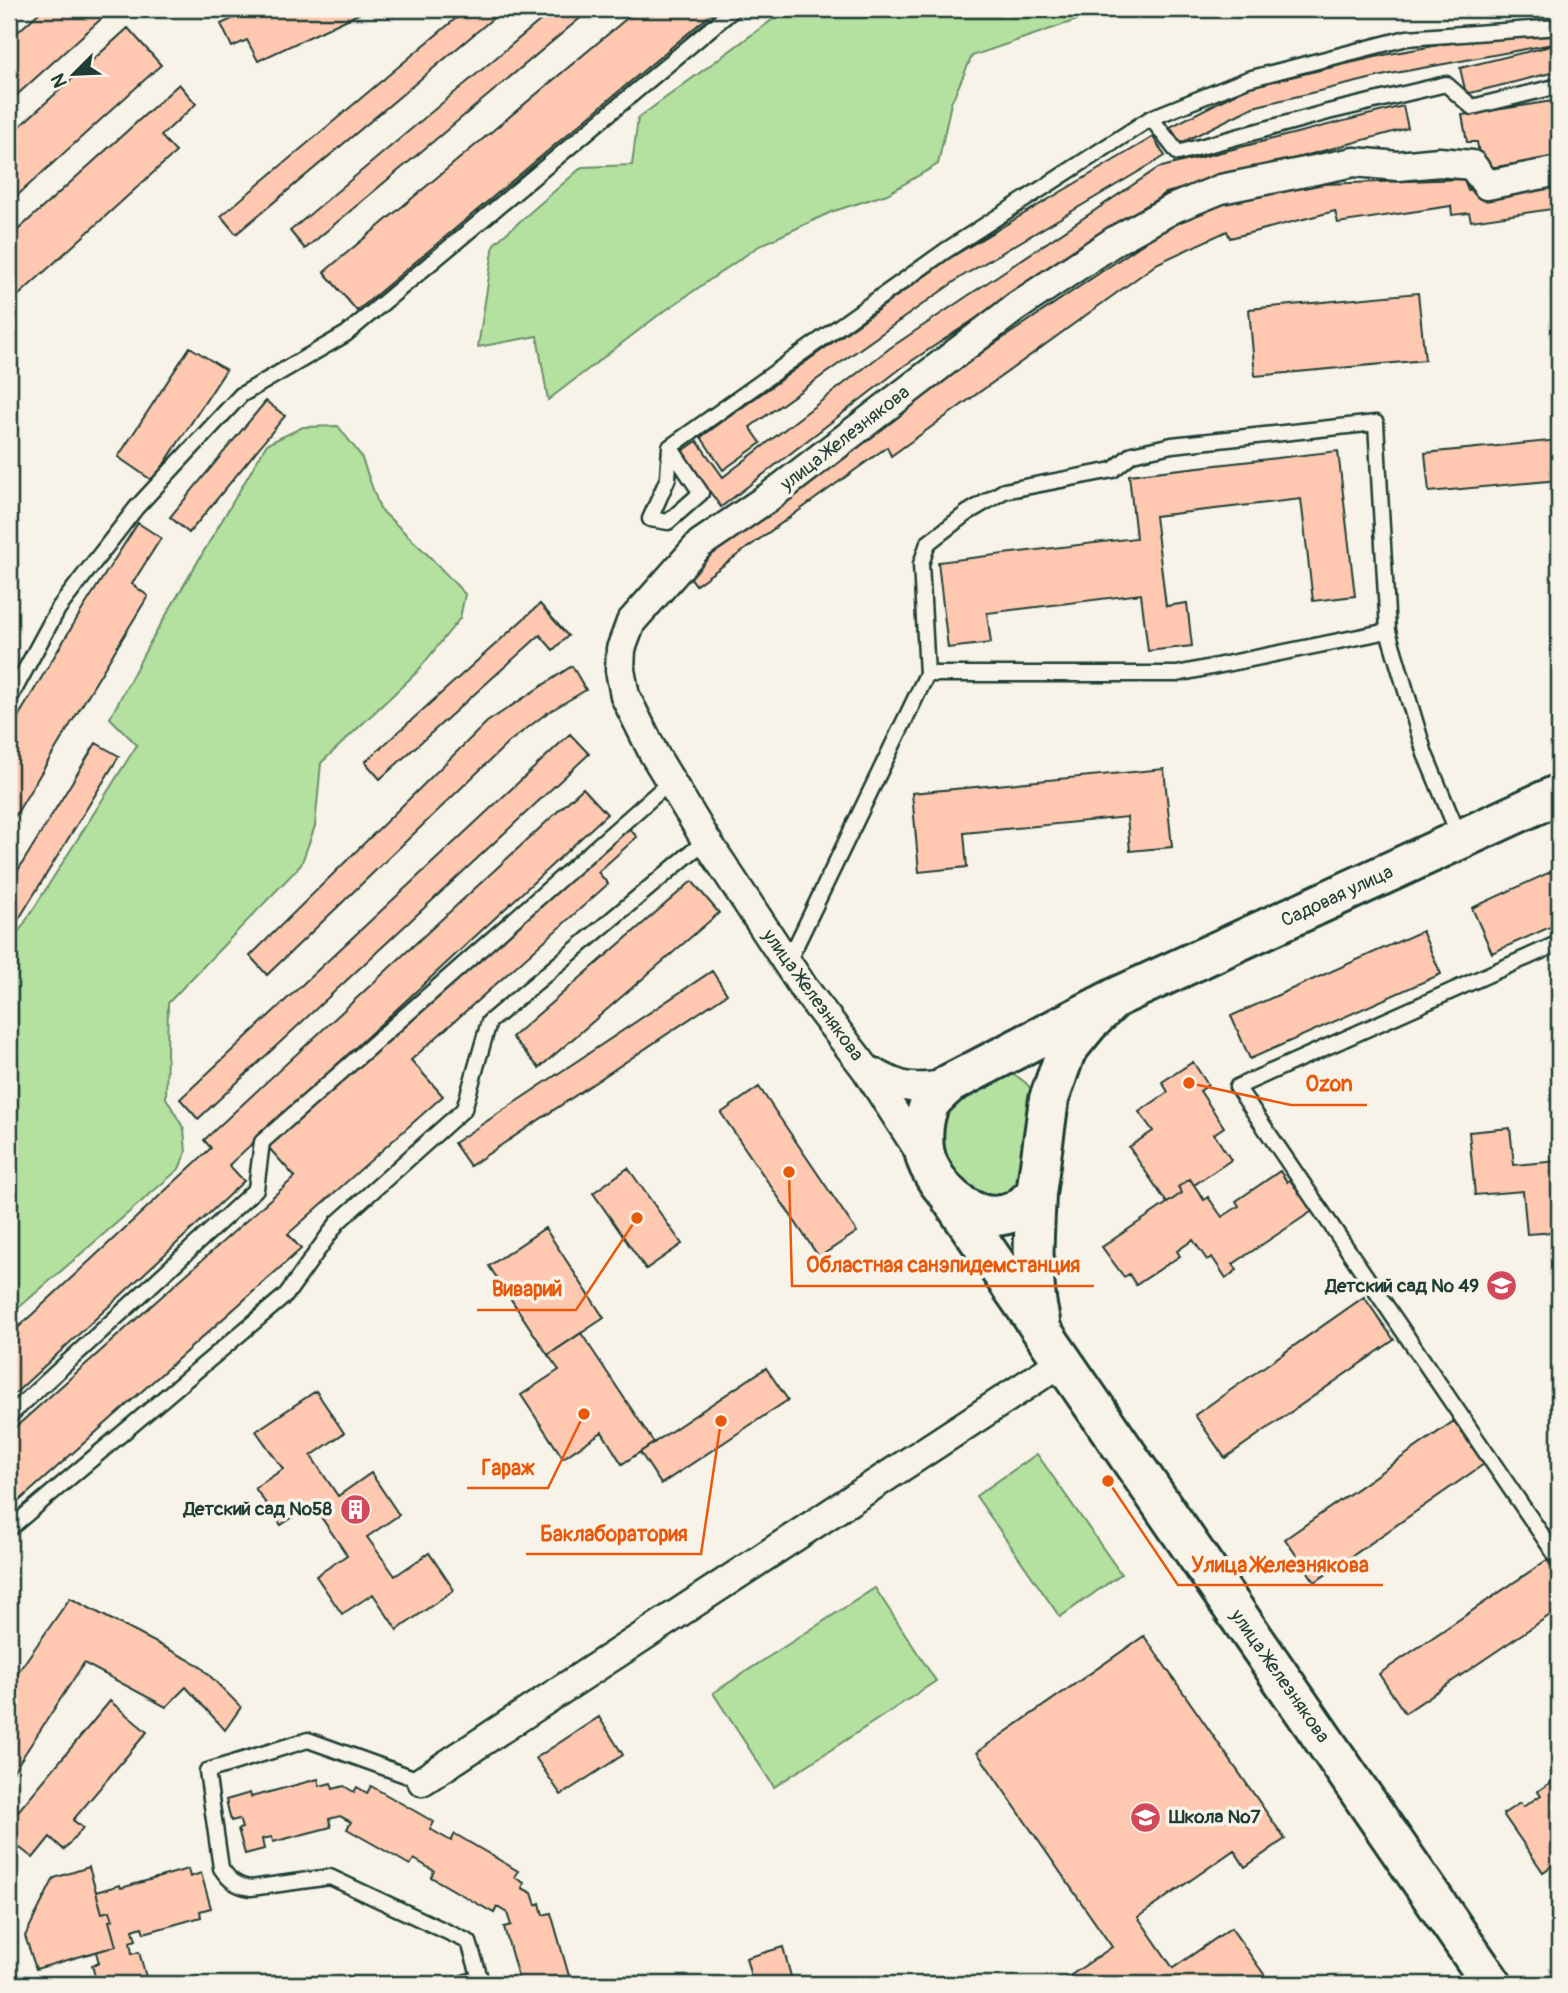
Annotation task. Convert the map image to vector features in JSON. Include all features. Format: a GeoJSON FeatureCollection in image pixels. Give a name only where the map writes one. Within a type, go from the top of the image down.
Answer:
{"type":"FeatureCollection","features":[{"type":"Feature","properties":{"kind":"main road","name":"Садовая улица"},"geometry":{"type":"LineString","coordinates":[[990,1061],[1115,998],[1559,794]]}},
{"type":"Feature","properties":{"kind":"main road"},"geometry":{"type":"LineString","coordinates":[[1049,1099],[1041,1082],[1031,1070],[1013,1062],[990,1061],[949,1084],[929,1105],[923,1131],[928,1164],[949,1197],[973,1212],[996,1216],[1016,1211],[1035,1194],[1049,1099],[1066,1051],[1088,1024],[1115,998]]}},
{"type":"Feature","properties":{"kind":"main road","name":"улица Железнякова"},"geometry":{"type":"LineString","coordinates":[[1035,1194],[1032,1266],[1034,1296],[1053,1347]]}},
{"type":"Feature","properties":{"kind":"main road","name":"улица Железнякова"},"geometry":{"type":"LineString","coordinates":[[949,1197],[1492,1984]]}},
{"type":"Feature","properties":{"kind":"street","name":"улица Железнякова"},"geometry":{"type":"LineString","coordinates":[[928,1164],[866,1069],[787,964],[654,754],[625,696],[620,670],[621,649],[631,622],[700,544],[769,497],[1016,306],[1116,240],[1174,208],[1221,189],[1354,162],[1398,166],[1439,162],[1472,166],[1487,185],[1559,171]]}},
{"type":"Feature","properties":{"kind":"street","name":"улица Железнякова"},"geometry":{"type":"LineString","coordinates":[[866,1069],[891,1083],[918,1089],[949,1084]]}},
{"type":"Feature","properties":{"kind":"street"},"geometry":{"type":"LineString","coordinates":[[422,1781],[1053,1347]]}},
{"type":"Feature","properties":{"kind":"lane"},"geometry":{"type":"LineString","coordinates":[[9,700],[58,609],[136,508],[241,395],[346,334],[734,9]]}},
{"type":"Feature","properties":{"kind":"lane"},"geometry":{"type":"LineString","coordinates":[[670,447],[945,251],[1151,118],[1248,79],[1407,38],[1559,27]]}},
{"type":"Feature","properties":{"kind":"lane"},"geometry":{"type":"LineString","coordinates":[[1151,118],[1178,153],[1328,112],[1446,84],[1472,107],[1559,86]]}},
{"type":"Feature","properties":{"kind":"lane"},"geometry":{"type":"LineString","coordinates":[[787,964],[927,674],[921,564],[928,544],[967,513],[1004,491],[1113,470],[1132,454],[1172,445],[1376,424],[1388,631],[1425,754],[1461,839]]}},
{"type":"Feature","properties":{"kind":"lane"},"geometry":{"type":"LineString","coordinates":[[670,447],[701,493],[668,522],[650,519],[668,478],[670,447]]}},
{"type":"Feature","properties":{"kind":"lane"},"geometry":{"type":"LineString","coordinates":[[927,674],[1177,674],[1388,631]]}},
{"type":"Feature","properties":{"kind":"lane"},"geometry":{"type":"LineString","coordinates":[[9,1416],[256,1189],[262,1142],[671,781]]}},
{"type":"Feature","properties":{"kind":"lane"},"geometry":{"type":"LineString","coordinates":[[9,1529],[286,1295],[338,1222],[464,1109],[489,1023],[706,840]]}},
{"type":"Feature","properties":{"kind":"lane"},"geometry":{"type":"LineString","coordinates":[[1559,943],[1237,1087],[1559,1560]]}},
{"type":"Feature","properties":{"kind":"lane"},"geometry":{"type":"LineString","coordinates":[[422,1781],[308,1740],[207,1771],[221,1868],[228,1878],[239,1886],[251,1888],[330,1877],[469,1942],[481,1978],[460,1984]]}},
{"type":"Feature","properties":{"kind":"green space"},"geometry":{"type":"Polygon","coordinates":[[[809,9],[1109,9],[972,56],[951,103],[938,164],[887,194],[831,212],[759,246],[656,317],[548,400],[537,336],[478,347],[494,244],[582,167],[632,165],[638,118],[772,20],[809,9]]]}},
{"type":"Feature","properties":{"kind":"green space"},"geometry":{"type":"Polygon","coordinates":[[[338,426],[361,456],[380,509],[465,594],[460,618],[416,673],[321,763],[315,826],[301,865],[168,1003],[166,1098],[184,1129],[186,1152],[179,1169],[9,1316],[9,944],[137,745],[110,718],[148,646],[267,444],[303,427],[338,426]]]}},
{"type":"Feature","properties":{"kind":"green space"},"geometry":{"type":"Polygon","coordinates":[[[1011,1073],[1026,1083],[1035,1098],[1023,1187],[1010,1199],[978,1200],[941,1159],[941,1112],[957,1094],[1011,1073]]]}},
{"type":"Feature","properties":{"kind":"green space"},"geometry":{"type":"Polygon","coordinates":[[[1037,1454],[1121,1574],[1060,1617],[976,1496],[1037,1454]]]}},
{"type":"Feature","properties":{"kind":"green space"},"geometry":{"type":"Polygon","coordinates":[[[875,1588],[936,1681],[774,1787],[713,1693],[875,1588]]]}},
{"type":"Feature","properties":{"kind":"building"},"geometry":{"type":"Polygon","coordinates":[[[43,9],[111,10],[9,102],[9,40],[43,9]]]}},
{"type":"Feature","properties":{"kind":"building"},"geometry":{"type":"Polygon","coordinates":[[[254,9],[369,9],[258,61],[247,40],[232,47],[221,24],[254,9]]]}},
{"type":"Feature","properties":{"kind":"building"},"geometry":{"type":"Polygon","coordinates":[[[467,9],[504,9],[236,234],[221,216],[467,9]]]}},
{"type":"Feature","properties":{"kind":"building"},"geometry":{"type":"Polygon","coordinates":[[[554,9],[591,9],[305,249],[290,231],[554,9]]]}},
{"type":"Feature","properties":{"kind":"building"},"geometry":{"type":"Polygon","coordinates":[[[638,9],[717,9],[357,311],[324,272],[638,9]]]}},
{"type":"Feature","properties":{"kind":"building"},"geometry":{"type":"Polygon","coordinates":[[[1550,25],[1553,44],[1390,74],[1253,107],[1181,143],[1170,127],[1248,87],[1384,55],[1550,25]]]}},
{"type":"Feature","properties":{"kind":"building"},"geometry":{"type":"Polygon","coordinates":[[[128,28],[161,65],[9,203],[9,136],[128,28]]]}},
{"type":"Feature","properties":{"kind":"building"},"geometry":{"type":"Polygon","coordinates":[[[1559,44],[1559,71],[1466,94],[1460,68],[1559,44]]]}},
{"type":"Feature","properties":{"kind":"building"},"geometry":{"type":"Polygon","coordinates":[[[179,84],[196,104],[161,136],[176,152],[9,304],[9,238],[179,84]]]}},
{"type":"Feature","properties":{"kind":"building"},"geometry":{"type":"Polygon","coordinates":[[[1559,100],[1559,157],[1482,169],[1477,142],[1467,142],[1462,115],[1559,100]]]}},
{"type":"Feature","properties":{"kind":"building"},"geometry":{"type":"Polygon","coordinates":[[[1403,106],[1408,128],[1166,193],[904,366],[721,507],[681,452],[697,441],[723,477],[890,348],[1158,168],[1403,106]]]}},
{"type":"Feature","properties":{"kind":"building"},"geometry":{"type":"Polygon","coordinates":[[[1153,137],[1165,156],[961,277],[750,427],[761,443],[723,470],[701,437],[950,258],[1153,137]]]}},
{"type":"Feature","properties":{"kind":"building"},"geometry":{"type":"Polygon","coordinates":[[[1464,179],[1468,190],[1559,179],[1559,208],[1471,221],[1469,213],[1452,215],[1451,206],[1338,223],[1335,211],[1230,238],[1227,231],[1158,263],[891,456],[887,447],[696,585],[685,570],[978,355],[1178,220],[1218,204],[1323,184],[1464,179]]]}},
{"type":"Feature","properties":{"kind":"building"},"geometry":{"type":"Polygon","coordinates":[[[1418,293],[1425,360],[1255,376],[1249,309],[1418,293]]]}},
{"type":"Feature","properties":{"kind":"building"},"geometry":{"type":"Polygon","coordinates":[[[190,347],[226,370],[153,481],[118,457],[190,347]]]}},
{"type":"Feature","properties":{"kind":"building"},"geometry":{"type":"Polygon","coordinates":[[[266,401],[285,416],[189,533],[170,517],[266,401]]]}},
{"type":"Feature","properties":{"kind":"building"},"geometry":{"type":"Polygon","coordinates":[[[1559,440],[1559,480],[1429,492],[1425,453],[1559,440]]]}},
{"type":"Feature","properties":{"kind":"building"},"geometry":{"type":"Polygon","coordinates":[[[1338,451],[1355,596],[1313,601],[1301,499],[1155,516],[1166,606],[1187,603],[1192,646],[1148,651],[1141,594],[987,613],[991,643],[948,648],[938,562],[1136,538],[1129,475],[1338,451]]]}},
{"type":"Feature","properties":{"kind":"building"},"geometry":{"type":"Polygon","coordinates":[[[138,523],[161,538],[132,584],[148,596],[9,826],[9,732],[138,523]]]}},
{"type":"Feature","properties":{"kind":"building"},"geometry":{"type":"Polygon","coordinates":[[[540,604],[568,636],[553,650],[540,635],[380,779],[365,762],[540,604]]]}},
{"type":"Feature","properties":{"kind":"building"},"geometry":{"type":"Polygon","coordinates":[[[572,666],[586,690],[547,713],[509,742],[267,975],[250,956],[487,722],[572,666]]]}},
{"type":"Feature","properties":{"kind":"building"},"geometry":{"type":"Polygon","coordinates":[[[570,734],[589,754],[198,1119],[180,1099],[570,734]]]}},
{"type":"Feature","properties":{"kind":"building"},"geometry":{"type":"Polygon","coordinates":[[[96,743],[119,756],[9,935],[9,885],[96,743]]]}},
{"type":"Feature","properties":{"kind":"building"},"geometry":{"type":"Polygon","coordinates":[[[1164,769],[1172,847],[1130,851],[1127,817],[964,833],[967,867],[919,872],[912,793],[1164,769]]]}},
{"type":"Feature","properties":{"kind":"building"},"geometry":{"type":"Polygon","coordinates":[[[583,788],[607,814],[229,1165],[244,1181],[9,1399],[9,1336],[211,1148],[204,1140],[583,788]]]}},
{"type":"Feature","properties":{"kind":"building"},"geometry":{"type":"Polygon","coordinates":[[[627,826],[637,837],[598,872],[608,884],[411,1060],[443,1096],[288,1234],[301,1249],[9,1510],[9,1433],[295,1177],[268,1147],[627,826]]]}},
{"type":"Feature","properties":{"kind":"building"},"geometry":{"type":"Polygon","coordinates":[[[1559,868],[1559,923],[1492,953],[1472,908],[1559,868]]]}},
{"type":"Feature","properties":{"kind":"building"},"geometry":{"type":"Polygon","coordinates":[[[692,881],[719,913],[539,1068],[512,1037],[692,881]]]}},
{"type":"Feature","properties":{"kind":"building"},"geometry":{"type":"Polygon","coordinates":[[[1422,931],[1441,974],[1250,1059],[1231,1016],[1422,931]]]}},
{"type":"Feature","properties":{"kind":"building"},"geometry":{"type":"Polygon","coordinates":[[[712,971],[727,994],[470,1166],[454,1143],[712,971]]]}},
{"type":"Feature","properties":{"kind":"building"},"geometry":{"type":"Polygon","coordinates":[[[1193,1062],[1208,1085],[1200,1091],[1224,1127],[1214,1134],[1231,1160],[1194,1185],[1190,1179],[1178,1187],[1182,1193],[1167,1203],[1129,1147],[1153,1131],[1139,1112],[1168,1092],[1162,1082],[1193,1062]]]}},
{"type":"Feature","properties":{"kind":"building"},"geometry":{"type":"Polygon","coordinates":[[[759,1087],[857,1232],[819,1257],[721,1113],[759,1087]]]}},
{"type":"Feature","properties":{"kind":"building"},"geometry":{"type":"Polygon","coordinates":[[[1510,1128],[1514,1165],[1559,1161],[1559,1232],[1527,1234],[1523,1191],[1475,1195],[1469,1132],[1510,1128]]]}},
{"type":"Feature","properties":{"kind":"building"},"geometry":{"type":"Polygon","coordinates":[[[628,1168],[682,1244],[646,1269],[593,1193],[628,1168]]]}},
{"type":"Feature","properties":{"kind":"building"},"geometry":{"type":"Polygon","coordinates":[[[1280,1171],[1287,1182],[1291,1179],[1314,1210],[1233,1264],[1237,1270],[1226,1278],[1212,1257],[1207,1260],[1193,1240],[1177,1251],[1180,1256],[1136,1285],[1129,1274],[1124,1277],[1102,1247],[1182,1193],[1178,1187],[1190,1179],[1204,1200],[1208,1197],[1222,1217],[1239,1206],[1236,1201],[1280,1171]]]}},
{"type":"Feature","properties":{"kind":"building"},"geometry":{"type":"Polygon","coordinates":[[[545,1228],[604,1318],[548,1355],[489,1266],[545,1228]]]}},
{"type":"Feature","properties":{"kind":"building"},"geometry":{"type":"Polygon","coordinates":[[[1364,1297],[1394,1340],[1225,1458],[1195,1415],[1364,1297]]]}},
{"type":"Feature","properties":{"kind":"building"},"geometry":{"type":"Polygon","coordinates":[[[581,1333],[654,1443],[622,1464],[602,1432],[563,1458],[521,1395],[559,1370],[548,1355],[581,1333]]]}},
{"type":"Feature","properties":{"kind":"building"},"geometry":{"type":"Polygon","coordinates":[[[766,1368],[788,1400],[661,1484],[640,1452],[766,1368]]]}},
{"type":"Feature","properties":{"kind":"building","name":"Детский сад №58"},"geometry":{"type":"Polygon","coordinates":[[[316,1391],[344,1433],[311,1456],[338,1496],[371,1473],[399,1515],[367,1537],[395,1576],[429,1553],[454,1590],[397,1630],[373,1594],[342,1614],[316,1576],[347,1555],[312,1504],[281,1525],[255,1488],[283,1469],[256,1431],[316,1391]]]}},
{"type":"Feature","properties":{"kind":"building"},"geometry":{"type":"Polygon","coordinates":[[[1454,1421],[1484,1464],[1315,1582],[1285,1539],[1454,1421]]]}},
{"type":"Feature","properties":{"kind":"building"},"geometry":{"type":"Polygon","coordinates":[[[1547,1560],[1559,1578],[1559,1609],[1405,1713],[1379,1674],[1547,1560]]]}},
{"type":"Feature","properties":{"kind":"building"},"geometry":{"type":"Polygon","coordinates":[[[70,1598],[199,1665],[241,1707],[225,1730],[186,1687],[166,1707],[84,1663],[9,1778],[9,1685],[70,1598]]]}},
{"type":"Feature","properties":{"kind":"building","name":"Школа №7"},"geometry":{"type":"Polygon","coordinates":[[[1144,1636],[1285,1839],[1245,1867],[1234,1850],[1138,1917],[1173,1968],[1231,1928],[1271,1984],[1058,1984],[1112,1947],[977,1752],[1144,1636]]]}},
{"type":"Feature","properties":{"kind":"building"},"geometry":{"type":"Polygon","coordinates":[[[110,1701],[147,1732],[73,1820],[83,1828],[64,1850],[50,1837],[33,1858],[20,1848],[9,1861],[9,1822],[110,1701]]]}},
{"type":"Feature","properties":{"kind":"building"},"geometry":{"type":"Polygon","coordinates":[[[599,1717],[623,1755],[561,1795],[536,1758],[599,1717]]]}},
{"type":"Feature","properties":{"kind":"building"},"geometry":{"type":"Polygon","coordinates":[[[318,1779],[320,1786],[331,1783],[333,1789],[344,1786],[354,1792],[357,1787],[367,1793],[371,1786],[434,1822],[430,1829],[451,1841],[455,1834],[518,1871],[514,1877],[524,1883],[522,1888],[532,1893],[536,1905],[540,1903],[543,1915],[551,1913],[571,1983],[520,1984],[504,1927],[511,1925],[507,1913],[497,1907],[494,1913],[431,1877],[434,1871],[414,1859],[410,1865],[347,1829],[351,1822],[340,1816],[329,1819],[331,1827],[273,1842],[272,1837],[262,1839],[264,1849],[245,1854],[238,1829],[242,1828],[239,1819],[231,1821],[226,1800],[250,1793],[251,1797],[318,1779]]]}},
{"type":"Feature","properties":{"kind":"building"},"geometry":{"type":"Polygon","coordinates":[[[1556,1779],[1559,1784],[1559,1856],[1556,1858],[1559,1861],[1543,1872],[1503,1814],[1520,1803],[1523,1807],[1541,1795],[1538,1791],[1556,1779]]]}},
{"type":"Feature","properties":{"kind":"building"},"geometry":{"type":"Polygon","coordinates":[[[89,1867],[102,1913],[110,1911],[113,1920],[109,1921],[116,1946],[36,1969],[25,1936],[54,1878],[89,1867]]]}},
{"type":"Feature","properties":{"kind":"building"},"geometry":{"type":"Polygon","coordinates":[[[188,1869],[190,1877],[201,1873],[211,1908],[200,1911],[201,1917],[173,1925],[144,1933],[142,1927],[133,1930],[136,1940],[130,1942],[132,1954],[139,1952],[148,1984],[97,1984],[92,1965],[99,1963],[96,1952],[116,1946],[109,1921],[113,1920],[110,1911],[102,1913],[96,1892],[120,1885],[121,1888],[188,1869]]]}},
{"type":"Feature","properties":{"kind":"building"},"geometry":{"type":"Polygon","coordinates":[[[783,1947],[793,1984],[753,1984],[746,1958],[783,1947]]]}},
{"type":"Feature","properties":{"kind":"place","name":"Ozon"},"geometry":{"type":"Point","coordinates":[1189,1083]}},
{"type":"Feature","properties":{"kind":"place","name":"Областная санэпидемстанция"},"geometry":{"type":"Point","coordinates":[789,1172]}},
{"type":"Feature","properties":{"kind":"place","name":"Виварий"},"geometry":{"type":"Point","coordinates":[637,1218]}},
{"type":"Feature","properties":{"kind":"place","name":"Детский сад № 49"},"geometry":{"type":"Point","coordinates":[1502,1286]}},
{"type":"Feature","properties":{"kind":"place","name":"Гараж"},"geometry":{"type":"Point","coordinates":[584,1414]}},
{"type":"Feature","properties":{"kind":"place","name":"Баклаборатория"},"geometry":{"type":"Point","coordinates":[721,1421]}},
{"type":"Feature","properties":{"kind":"place","name":"Улица Железнякова"},"geometry":{"type":"Point","coordinates":[1108,1481]}},
{"type":"Feature","properties":{"kind":"place","name":"Детский сад №58"},"geometry":{"type":"Point","coordinates":[355,1509]}},
{"type":"Feature","properties":{"kind":"place","name":"Школа №7"},"geometry":{"type":"Point","coordinates":[1146,1817]}}]}
